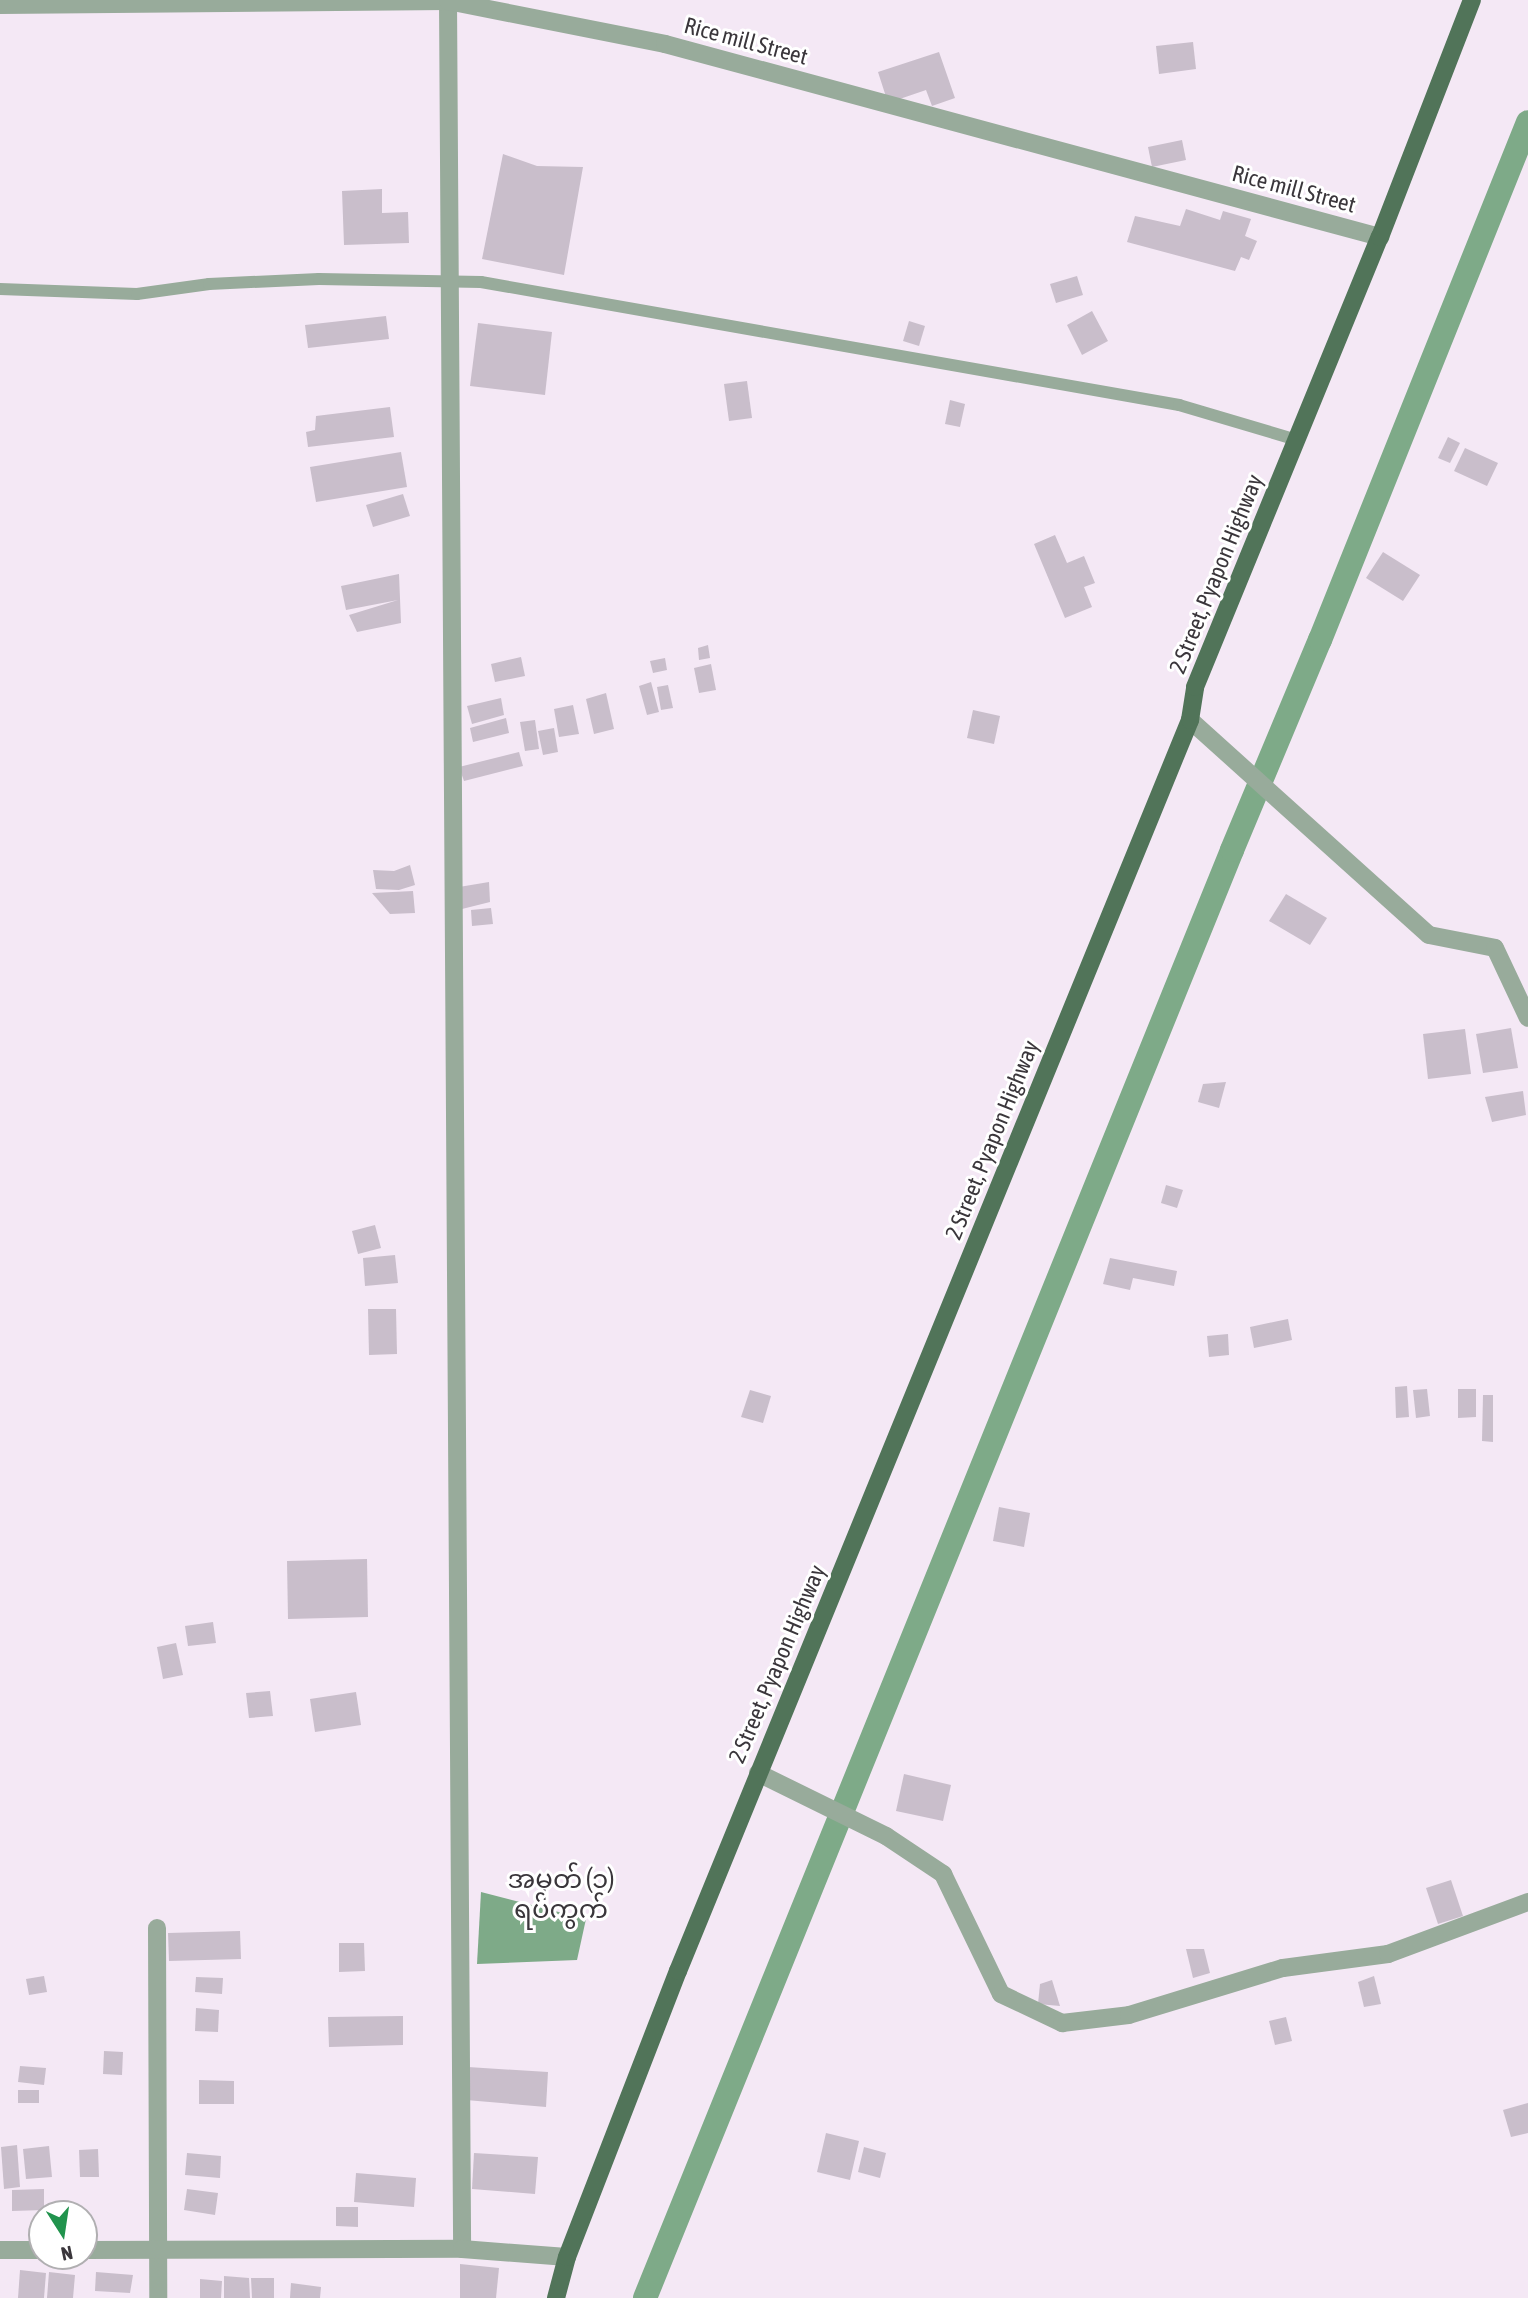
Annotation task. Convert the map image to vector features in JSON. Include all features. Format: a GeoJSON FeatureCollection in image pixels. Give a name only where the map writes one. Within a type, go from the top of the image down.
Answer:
{"type":"FeatureCollection","features":[{"type":"Feature","properties":{"kind":"main road","name":"2 Street, Pyapon Highway"},"geometry":{"type":"LineString","coordinates":[[556,2298],[567,2257],[758,1773],[1190,720],[1195,688],[1380,237],[1472,0]]}},
{"type":"Feature","properties":{"kind":"street","name":"Rice mill Street"},"geometry":{"type":"LineString","coordinates":[[0,5],[448,1],[665,44],[1380,237]]}},
{"type":"Feature","properties":{"kind":"street"},"geometry":{"type":"LineString","coordinates":[[448,1],[462,2249]]}},
{"type":"Feature","properties":{"kind":"street"},"geometry":{"type":"LineString","coordinates":[[1190,720],[1429,935],[1496,948],[1528,1018]]}},
{"type":"Feature","properties":{"kind":"street"},"geometry":{"type":"LineString","coordinates":[[758,1773],[886,1836],[943,1874],[1001,1994],[1062,2024],[1129,2015],[1283,1968],[1388,1954],[1528,1902]]}},
{"type":"Feature","properties":{"kind":"street"},"geometry":{"type":"LineString","coordinates":[[157,1928],[158,2298]]}},
{"type":"Feature","properties":{"kind":"street"},"geometry":{"type":"LineString","coordinates":[[98,2250],[462,2249],[567,2257]]}},
{"type":"Feature","properties":{"kind":"street"},"geometry":{"type":"LineString","coordinates":[[0,2250],[28,2250]]}},
{"type":"Feature","properties":{"kind":"lane"},"geometry":{"type":"LineString","coordinates":[[0,289],[137,294],[209,284],[264,281],[481,282],[639,309],[690,321],[996,371],[1179,405],[1249,428],[1297,440]]}},
{"type":"Feature","properties":{"kind":"shaded area"},"geometry":{"type":"Polygon","coordinates":[[[481,1892],[586,1919],[577,1960],[477,1964],[481,1892]]]}},
{"type":"Feature","properties":{"kind":"building"},"geometry":{"type":"Polygon","coordinates":[[[1193,42],[1196,69],[1159,74],[1156,46],[1193,42]]]}},
{"type":"Feature","properties":{"kind":"building"},"geometry":{"type":"Polygon","coordinates":[[[939,52],[955,98],[932,106],[926,90],[888,103],[878,72],[939,52]]]}},
{"type":"Feature","properties":{"kind":"building"},"geometry":{"type":"Polygon","coordinates":[[[1182,140],[1186,160],[1152,167],[1148,147],[1182,140]]]}},
{"type":"Feature","properties":{"kind":"building"},"geometry":{"type":"Polygon","coordinates":[[[503,154],[537,166],[583,167],[564,275],[482,259],[503,154]]]}},
{"type":"Feature","properties":{"kind":"building"},"geometry":{"type":"Polygon","coordinates":[[[382,189],[382,213],[408,212],[409,243],[344,245],[342,191],[382,189]]]}},
{"type":"Feature","properties":{"kind":"building"},"geometry":{"type":"Polygon","coordinates":[[[1186,209],[1220,220],[1223,211],[1251,219],[1245,236],[1257,241],[1249,260],[1241,257],[1235,271],[1127,242],[1135,216],[1180,226],[1186,209]]]}},
{"type":"Feature","properties":{"kind":"building"},"geometry":{"type":"Polygon","coordinates":[[[1077,276],[1083,295],[1056,303],[1050,284],[1077,276]]]}},
{"type":"Feature","properties":{"kind":"building"},"geometry":{"type":"Polygon","coordinates":[[[1092,311],[1108,341],[1082,355],[1067,325],[1092,311]]]}},
{"type":"Feature","properties":{"kind":"building"},"geometry":{"type":"Polygon","coordinates":[[[386,316],[389,339],[308,348],[305,325],[386,316]]]}},
{"type":"Feature","properties":{"kind":"building"},"geometry":{"type":"Polygon","coordinates":[[[909,321],[925,326],[919,346],[903,341],[909,321]]]}},
{"type":"Feature","properties":{"kind":"building"},"geometry":{"type":"Polygon","coordinates":[[[478,323],[552,332],[545,395],[470,386],[478,323]]]}},
{"type":"Feature","properties":{"kind":"building"},"geometry":{"type":"Polygon","coordinates":[[[747,381],[752,418],[729,421],[724,384],[747,381]]]}},
{"type":"Feature","properties":{"kind":"building"},"geometry":{"type":"Polygon","coordinates":[[[950,400],[965,404],[960,427],[945,424],[950,400]]]}},
{"type":"Feature","properties":{"kind":"building"},"geometry":{"type":"Polygon","coordinates":[[[390,407],[394,437],[308,447],[306,432],[315,430],[316,416],[390,407]]]}},
{"type":"Feature","properties":{"kind":"building"},"geometry":{"type":"Polygon","coordinates":[[[1448,437],[1460,443],[1450,463],[1438,458],[1448,437]]]}},
{"type":"Feature","properties":{"kind":"building"},"geometry":{"type":"Polygon","coordinates":[[[1465,448],[1498,463],[1487,486],[1454,471],[1465,448]]]}},
{"type":"Feature","properties":{"kind":"building"},"geometry":{"type":"Polygon","coordinates":[[[401,452],[407,487],[316,502],[310,467],[401,452]]]}},
{"type":"Feature","properties":{"kind":"building"},"geometry":{"type":"Polygon","coordinates":[[[403,494],[410,516],[373,527],[366,505],[403,494]]]}},
{"type":"Feature","properties":{"kind":"building"},"geometry":{"type":"Polygon","coordinates":[[[1055,535],[1067,563],[1084,556],[1095,583],[1084,587],[1092,607],[1065,618],[1034,544],[1055,535]]]}},
{"type":"Feature","properties":{"kind":"building"},"geometry":{"type":"Polygon","coordinates":[[[1383,552],[1420,575],[1403,601],[1366,578],[1383,552]]]}},
{"type":"Feature","properties":{"kind":"building"},"geometry":{"type":"Polygon","coordinates":[[[399,574],[401,623],[357,632],[349,615],[398,600],[346,610],[341,586],[399,574]]]}},
{"type":"Feature","properties":{"kind":"building"},"geometry":{"type":"Polygon","coordinates":[[[708,645],[710,658],[699,660],[698,648],[708,645]]]}},
{"type":"Feature","properties":{"kind":"building"},"geometry":{"type":"Polygon","coordinates":[[[521,657],[525,676],[495,682],[491,664],[521,657]]]}},
{"type":"Feature","properties":{"kind":"building"},"geometry":{"type":"Polygon","coordinates":[[[665,658],[667,670],[653,673],[650,661],[665,658]]]}},
{"type":"Feature","properties":{"kind":"building"},"geometry":{"type":"Polygon","coordinates":[[[711,664],[716,690],[699,693],[694,668],[711,664]]]}},
{"type":"Feature","properties":{"kind":"building"},"geometry":{"type":"Polygon","coordinates":[[[651,682],[659,712],[647,715],[639,686],[651,682]]]}},
{"type":"Feature","properties":{"kind":"building"},"geometry":{"type":"Polygon","coordinates":[[[668,685],[673,708],[661,710],[657,687],[668,685]]]}},
{"type":"Feature","properties":{"kind":"building"},"geometry":{"type":"Polygon","coordinates":[[[606,693],[614,729],[594,734],[586,699],[606,693]]]}},
{"type":"Feature","properties":{"kind":"building"},"geometry":{"type":"Polygon","coordinates":[[[501,698],[504,715],[472,724],[467,706],[501,698]]]}},
{"type":"Feature","properties":{"kind":"building"},"geometry":{"type":"Polygon","coordinates":[[[573,705],[579,734],[559,737],[554,709],[573,705]]]}},
{"type":"Feature","properties":{"kind":"building"},"geometry":{"type":"Polygon","coordinates":[[[973,710],[1000,716],[994,744],[967,738],[973,710]]]}},
{"type":"Feature","properties":{"kind":"building"},"geometry":{"type":"Polygon","coordinates":[[[506,718],[509,733],[473,742],[470,728],[506,718]]]}},
{"type":"Feature","properties":{"kind":"building"},"geometry":{"type":"Polygon","coordinates":[[[535,720],[539,749],[525,751],[520,722],[535,720]]]}},
{"type":"Feature","properties":{"kind":"building"},"geometry":{"type":"Polygon","coordinates":[[[554,728],[558,752],[543,755],[538,731],[554,728]]]}},
{"type":"Feature","properties":{"kind":"building"},"geometry":{"type":"Polygon","coordinates":[[[519,752],[523,766],[464,781],[459,767],[519,752]]]}},
{"type":"Feature","properties":{"kind":"building"},"geometry":{"type":"Polygon","coordinates":[[[410,865],[415,885],[399,890],[376,889],[373,870],[394,871],[410,865]]]}},
{"type":"Feature","properties":{"kind":"building"},"geometry":{"type":"Polygon","coordinates":[[[489,882],[490,902],[458,910],[459,887],[489,882]]]}},
{"type":"Feature","properties":{"kind":"building"},"geometry":{"type":"Polygon","coordinates":[[[413,891],[415,913],[390,914],[372,893],[413,891]]]}},
{"type":"Feature","properties":{"kind":"building"},"geometry":{"type":"Polygon","coordinates":[[[1286,894],[1327,918],[1310,945],[1269,921],[1286,894]]]}},
{"type":"Feature","properties":{"kind":"building"},"geometry":{"type":"Polygon","coordinates":[[[491,908],[493,924],[472,926],[471,910],[491,908]]]}},
{"type":"Feature","properties":{"kind":"building"},"geometry":{"type":"Polygon","coordinates":[[[1511,1028],[1518,1068],[1483,1073],[1476,1034],[1511,1028]]]}},
{"type":"Feature","properties":{"kind":"building"},"geometry":{"type":"Polygon","coordinates":[[[1465,1029],[1471,1074],[1428,1079],[1423,1034],[1465,1029]]]}},
{"type":"Feature","properties":{"kind":"building"},"geometry":{"type":"Polygon","coordinates":[[[1226,1082],[1219,1108],[1198,1102],[1203,1084],[1226,1082]]]}},
{"type":"Feature","properties":{"kind":"building"},"geometry":{"type":"Polygon","coordinates":[[[1523,1091],[1526,1115],[1492,1122],[1485,1097],[1523,1091]]]}},
{"type":"Feature","properties":{"kind":"building"},"geometry":{"type":"Polygon","coordinates":[[[1166,1185],[1183,1190],[1177,1208],[1161,1203],[1166,1185]]]}},
{"type":"Feature","properties":{"kind":"building"},"geometry":{"type":"Polygon","coordinates":[[[375,1225],[381,1248],[358,1254],[352,1231],[375,1225]]]}},
{"type":"Feature","properties":{"kind":"building"},"geometry":{"type":"Polygon","coordinates":[[[395,1255],[398,1283],[365,1286],[363,1258],[395,1255]]]}},
{"type":"Feature","properties":{"kind":"building"},"geometry":{"type":"Polygon","coordinates":[[[1110,1258],[1177,1271],[1174,1286],[1133,1278],[1130,1290],[1103,1284],[1110,1258]]]}},
{"type":"Feature","properties":{"kind":"building"},"geometry":{"type":"Polygon","coordinates":[[[368,1309],[396,1309],[397,1354],[369,1355],[368,1309]]]}},
{"type":"Feature","properties":{"kind":"building"},"geometry":{"type":"Polygon","coordinates":[[[1288,1319],[1292,1340],[1254,1348],[1250,1327],[1288,1319]]]}},
{"type":"Feature","properties":{"kind":"building"},"geometry":{"type":"Polygon","coordinates":[[[1228,1334],[1229,1355],[1209,1357],[1207,1336],[1228,1334]]]}},
{"type":"Feature","properties":{"kind":"building"},"geometry":{"type":"Polygon","coordinates":[[[1407,1386],[1409,1417],[1396,1418],[1395,1387],[1407,1386]]]}},
{"type":"Feature","properties":{"kind":"building"},"geometry":{"type":"Polygon","coordinates":[[[1427,1389],[1430,1416],[1416,1418],[1413,1390],[1427,1389]]]}},
{"type":"Feature","properties":{"kind":"building"},"geometry":{"type":"Polygon","coordinates":[[[1458,1389],[1476,1389],[1476,1417],[1458,1418],[1458,1389]]]}},
{"type":"Feature","properties":{"kind":"building"},"geometry":{"type":"Polygon","coordinates":[[[750,1390],[771,1396],[763,1423],[741,1417],[750,1390]]]}},
{"type":"Feature","properties":{"kind":"building"},"geometry":{"type":"Polygon","coordinates":[[[1483,1395],[1493,1395],[1493,1442],[1482,1441],[1483,1395]]]}},
{"type":"Feature","properties":{"kind":"building"},"geometry":{"type":"Polygon","coordinates":[[[999,1507],[1030,1513],[1024,1547],[993,1541],[999,1507]]]}},
{"type":"Feature","properties":{"kind":"building"},"geometry":{"type":"Polygon","coordinates":[[[367,1559],[368,1617],[288,1619],[287,1561],[367,1559]]]}},
{"type":"Feature","properties":{"kind":"building"},"geometry":{"type":"Polygon","coordinates":[[[213,1622],[216,1643],[188,1646],[185,1626],[213,1622]]]}},
{"type":"Feature","properties":{"kind":"building"},"geometry":{"type":"Polygon","coordinates":[[[176,1643],[183,1675],[163,1679],[157,1647],[176,1643]]]}},
{"type":"Feature","properties":{"kind":"building"},"geometry":{"type":"Polygon","coordinates":[[[270,1691],[273,1716],[249,1718],[246,1693],[270,1691]]]}},
{"type":"Feature","properties":{"kind":"building"},"geometry":{"type":"Polygon","coordinates":[[[356,1692],[361,1725],[315,1732],[310,1699],[356,1692]]]}},
{"type":"Feature","properties":{"kind":"building"},"geometry":{"type":"Polygon","coordinates":[[[904,1774],[951,1785],[943,1821],[896,1811],[904,1774]]]}},
{"type":"Feature","properties":{"kind":"building"},"geometry":{"type":"Polygon","coordinates":[[[1451,1880],[1463,1916],[1438,1924],[1426,1888],[1451,1880]]]}},
{"type":"Feature","properties":{"kind":"building"},"geometry":{"type":"Polygon","coordinates":[[[240,1931],[241,1959],[169,1961],[168,1933],[240,1931]]]}},
{"type":"Feature","properties":{"kind":"building"},"geometry":{"type":"Polygon","coordinates":[[[339,1943],[364,1943],[365,1971],[339,1972],[339,1943]]]}},
{"type":"Feature","properties":{"kind":"building"},"geometry":{"type":"Polygon","coordinates":[[[1186,1949],[1204,1949],[1210,1973],[1193,1978],[1186,1949]]]}},
{"type":"Feature","properties":{"kind":"building"},"geometry":{"type":"Polygon","coordinates":[[[44,1976],[47,1992],[29,1995],[26,1979],[44,1976]]]}},
{"type":"Feature","properties":{"kind":"building"},"geometry":{"type":"Polygon","coordinates":[[[1374,1976],[1381,2004],[1364,2007],[1358,1982],[1374,1976]]]}},
{"type":"Feature","properties":{"kind":"building"},"geometry":{"type":"Polygon","coordinates":[[[196,1977],[223,1978],[222,1994],[195,1992],[196,1977]]]}},
{"type":"Feature","properties":{"kind":"building"},"geometry":{"type":"Polygon","coordinates":[[[1052,1980],[1060,2006],[1038,2004],[1040,1984],[1052,1980]]]}},
{"type":"Feature","properties":{"kind":"building"},"geometry":{"type":"Polygon","coordinates":[[[196,2008],[219,2010],[218,2032],[195,2031],[196,2008]]]}},
{"type":"Feature","properties":{"kind":"building"},"geometry":{"type":"Polygon","coordinates":[[[403,2016],[403,2045],[329,2047],[328,2017],[403,2016]]]}},
{"type":"Feature","properties":{"kind":"building"},"geometry":{"type":"Polygon","coordinates":[[[1286,2017],[1292,2041],[1275,2045],[1269,2021],[1286,2017]]]}},
{"type":"Feature","properties":{"kind":"building"},"geometry":{"type":"Polygon","coordinates":[[[104,2051],[123,2052],[122,2075],[103,2074],[104,2051]]]}},
{"type":"Feature","properties":{"kind":"building"},"geometry":{"type":"Polygon","coordinates":[[[20,2066],[46,2068],[44,2085],[18,2082],[20,2066]]]}},
{"type":"Feature","properties":{"kind":"building"},"geometry":{"type":"Polygon","coordinates":[[[468,2067],[548,2072],[546,2107],[466,2100],[468,2067]]]}},
{"type":"Feature","properties":{"kind":"building"},"geometry":{"type":"Polygon","coordinates":[[[199,2080],[234,2081],[234,2104],[199,2104],[199,2080]]]}},
{"type":"Feature","properties":{"kind":"building"},"geometry":{"type":"Polygon","coordinates":[[[18,2090],[39,2090],[39,2103],[18,2103],[18,2090]]]}},
{"type":"Feature","properties":{"kind":"building"},"geometry":{"type":"Polygon","coordinates":[[[1528,2103],[1528,2133],[1511,2137],[1503,2110],[1528,2103]]]}},
{"type":"Feature","properties":{"kind":"building"},"geometry":{"type":"Polygon","coordinates":[[[826,2133],[859,2141],[850,2180],[817,2172],[826,2133]]]}},
{"type":"Feature","properties":{"kind":"building"},"geometry":{"type":"Polygon","coordinates":[[[17,2145],[20,2187],[4,2189],[1,2147],[17,2145]]]}},
{"type":"Feature","properties":{"kind":"building"},"geometry":{"type":"Polygon","coordinates":[[[49,2146],[52,2177],[26,2179],[23,2149],[49,2146]]]}},
{"type":"Feature","properties":{"kind":"building"},"geometry":{"type":"Polygon","coordinates":[[[864,2147],[886,2153],[880,2178],[858,2172],[864,2147]]]}},
{"type":"Feature","properties":{"kind":"building"},"geometry":{"type":"Polygon","coordinates":[[[98,2149],[99,2177],[80,2177],[79,2150],[98,2149]]]}},
{"type":"Feature","properties":{"kind":"building"},"geometry":{"type":"Polygon","coordinates":[[[187,2153],[221,2156],[220,2178],[185,2175],[187,2153]]]}},
{"type":"Feature","properties":{"kind":"building"},"geometry":{"type":"Polygon","coordinates":[[[474,2153],[538,2157],[535,2194],[472,2189],[474,2153]]]}},
{"type":"Feature","properties":{"kind":"building"},"geometry":{"type":"Polygon","coordinates":[[[356,2173],[416,2178],[414,2207],[354,2202],[356,2173]]]}},
{"type":"Feature","properties":{"kind":"building"},"geometry":{"type":"Polygon","coordinates":[[[44,2189],[44,2200],[28,2200],[28,2210],[12,2211],[12,2190],[44,2189]]]}},
{"type":"Feature","properties":{"kind":"building"},"geometry":{"type":"Polygon","coordinates":[[[187,2189],[218,2193],[215,2215],[184,2210],[187,2189]]]}},
{"type":"Feature","properties":{"kind":"building"},"geometry":{"type":"Polygon","coordinates":[[[336,2207],[358,2207],[358,2227],[336,2226],[336,2207]]]}},
{"type":"Feature","properties":{"kind":"building"},"geometry":{"type":"Polygon","coordinates":[[[460,2264],[499,2268],[496,2298],[460,2298],[460,2264]]]}},
{"type":"Feature","properties":{"kind":"building"},"geometry":{"type":"Polygon","coordinates":[[[20,2270],[46,2273],[44,2298],[18,2298],[20,2270]]]}},
{"type":"Feature","properties":{"kind":"building"},"geometry":{"type":"Polygon","coordinates":[[[49,2272],[75,2275],[73,2298],[47,2298],[49,2272]]]}},
{"type":"Feature","properties":{"kind":"building"},"geometry":{"type":"Polygon","coordinates":[[[96,2272],[133,2275],[130,2293],[95,2291],[96,2272]]]}},
{"type":"Feature","properties":{"kind":"building"},"geometry":{"type":"Polygon","coordinates":[[[224,2276],[249,2278],[250,2298],[224,2298],[224,2276]]]}},
{"type":"Feature","properties":{"kind":"building"},"geometry":{"type":"Polygon","coordinates":[[[251,2278],[274,2278],[274,2298],[252,2298],[251,2278]]]}},
{"type":"Feature","properties":{"kind":"building"},"geometry":{"type":"Polygon","coordinates":[[[200,2279],[222,2281],[221,2298],[200,2298],[200,2279]]]}},
{"type":"Feature","properties":{"kind":"building"},"geometry":{"type":"Polygon","coordinates":[[[291,2283],[321,2287],[320,2298],[290,2298],[291,2283]]]}},
{"type":"Feature","properties":{"kind":"waterway"},"geometry":{"type":"LineString","coordinates":[[645,2298],[1528,122]]}},
{"type":"Feature","properties":{"kind":"district","name":"အမှတ် (၁) ရပ်ကွက်"},"geometry":{"type":"Point","coordinates":[561,1895]}}]}
